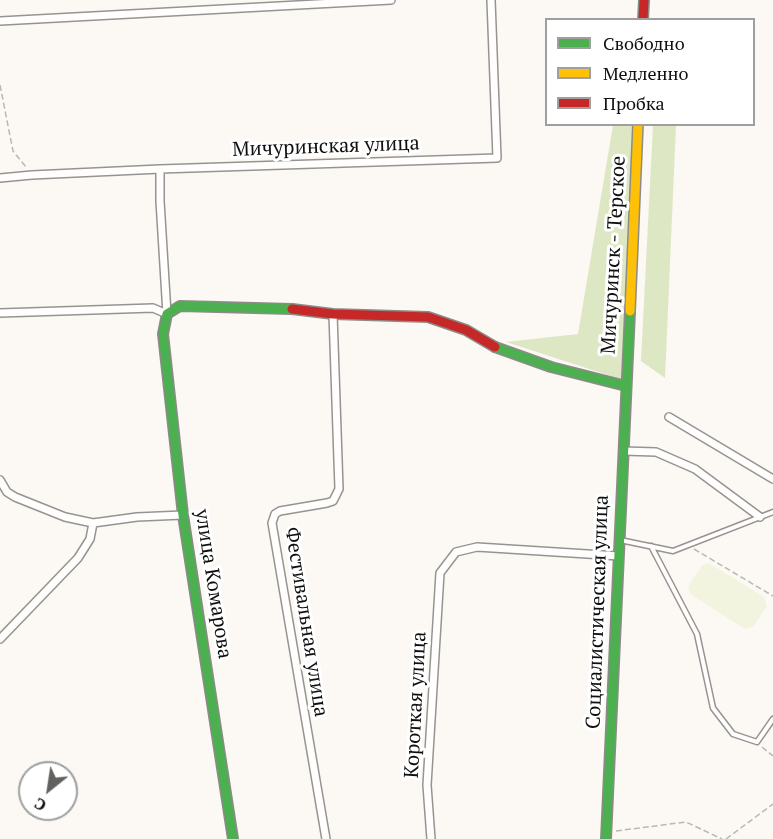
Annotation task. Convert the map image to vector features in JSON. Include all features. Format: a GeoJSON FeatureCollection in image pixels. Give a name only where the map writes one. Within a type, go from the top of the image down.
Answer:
{"type":"FeatureCollection","features":[{"type":"Feature","properties":{"kind":"street"},"geometry":{"type":"LineString","coordinates":[[0,21],[391,0]]}},
{"type":"Feature","properties":{"kind":"street","name":"Мичуринская улица"},"geometry":{"type":"LineString","coordinates":[[0,178],[160,169],[496,158],[491,0]]}},
{"type":"Feature","properties":{"kind":"street"},"geometry":{"type":"LineString","coordinates":[[643,18],[644,0]]}},
{"type":"Feature","properties":{"kind":"street","name":"Мичуринск - Терское"},"geometry":{"type":"LineString","coordinates":[[626,386],[638,126]]}},
{"type":"Feature","properties":{"kind":"street"},"geometry":{"type":"LineString","coordinates":[[160,169],[167,314]]}},
{"type":"Feature","properties":{"kind":"street"},"geometry":{"type":"LineString","coordinates":[[167,314],[180,306],[299,309],[333,314],[428,317],[466,330],[498,348],[551,367],[626,386]]}},
{"type":"Feature","properties":{"kind":"street"},"geometry":{"type":"LineString","coordinates":[[0,313],[153,308],[167,314]]}},
{"type":"Feature","properties":{"kind":"street","name":"улица Комарова"},"geometry":{"type":"LineString","coordinates":[[167,314],[163,334],[183,515],[233,839]]}},
{"type":"Feature","properties":{"kind":"street","name":"Фестивальная улица"},"geometry":{"type":"LineString","coordinates":[[326,839],[272,523],[275,514],[280,511],[333,501],[339,489],[333,314]]}},
{"type":"Feature","properties":{"kind":"street","name":"Социалистическая улица"},"geometry":{"type":"LineString","coordinates":[[607,835],[626,386]]}},
{"type":"Feature","properties":{"kind":"street"},"geometry":{"type":"LineString","coordinates":[[669,417],[773,479]]}},
{"type":"Feature","properties":{"kind":"street"},"geometry":{"type":"LineString","coordinates":[[623,451],[656,452],[696,469],[760,518]]}},
{"type":"Feature","properties":{"kind":"street"},"geometry":{"type":"LineString","coordinates":[[0,480],[7,492],[15,497],[64,517],[93,523],[137,517],[183,515]]}},
{"type":"Feature","properties":{"kind":"street"},"geometry":{"type":"LineString","coordinates":[[0,639],[78,558],[90,539],[93,523]]}},
{"type":"Feature","properties":{"kind":"street","name":"Короткая улица"},"geometry":{"type":"LineString","coordinates":[[431,839],[427,785],[440,573],[456,552],[477,547],[619,556]]}},
{"type":"Feature","properties":{"kind":"lane"},"geometry":{"type":"LineString","coordinates":[[620,540],[673,551],[773,512]]}},
{"type":"Feature","properties":{"kind":"lane"},"geometry":{"type":"LineString","coordinates":[[651,546],[697,634],[713,708],[733,735],[757,742],[773,719]]}},
{"type":"Feature","properties":{"kind":"path"},"geometry":{"type":"LineString","coordinates":[[0,85],[13,151],[32,175]]}},
{"type":"Feature","properties":{"kind":"path"},"geometry":{"type":"LineString","coordinates":[[687,545],[773,596]]}},
{"type":"Feature","properties":{"kind":"path"},"geometry":{"type":"LineString","coordinates":[[757,742],[773,756]]}},
{"type":"Feature","properties":{"kind":"path"},"geometry":{"type":"LineString","coordinates":[[726,839],[772,806]]}},
{"type":"Feature","properties":{"kind":"path"},"geometry":{"type":"LineString","coordinates":[[607,835],[686,822],[722,839]]}},
{"type":"Feature","properties":{"kind":"green space"},"geometry":{"type":"Polygon","coordinates":[[[613,126],[634,126],[623,380],[506,342],[578,334],[613,126]]]}},
{"type":"Feature","properties":{"kind":"green space"},"geometry":{"type":"Polygon","coordinates":[[[653,126],[676,126],[665,378],[641,361],[653,126]]]}},
{"type":"Feature","properties":{"kind":"green space"},"geometry":{"type":"Polygon","coordinates":[[[709,563],[764,597],[767,606],[753,627],[745,629],[690,594],[688,587],[702,565],[709,563]]]}},
{"type":"Feature","properties":{"kind":"traffic: fast"},"geometry":{"type":"LineString","coordinates":[[233,839],[183,515],[163,334],[167,314],[180,306],[292,309]]}},
{"type":"Feature","properties":{"kind":"traffic: fast"},"geometry":{"type":"LineString","coordinates":[[606,839],[630,311]]}},
{"type":"Feature","properties":{"kind":"traffic: fast"},"geometry":{"type":"LineString","coordinates":[[495,347],[551,367],[626,386]]}},
{"type":"Feature","properties":{"kind":"traffic: slow"},"geometry":{"type":"LineString","coordinates":[[630,311],[638,126]]}},
{"type":"Feature","properties":{"kind":"traffic: jam"},"geometry":{"type":"LineString","coordinates":[[643,18],[644,0]]}},
{"type":"Feature","properties":{"kind":"traffic: jam"},"geometry":{"type":"LineString","coordinates":[[292,309],[333,314],[428,317],[466,330],[495,347]]}}]}
